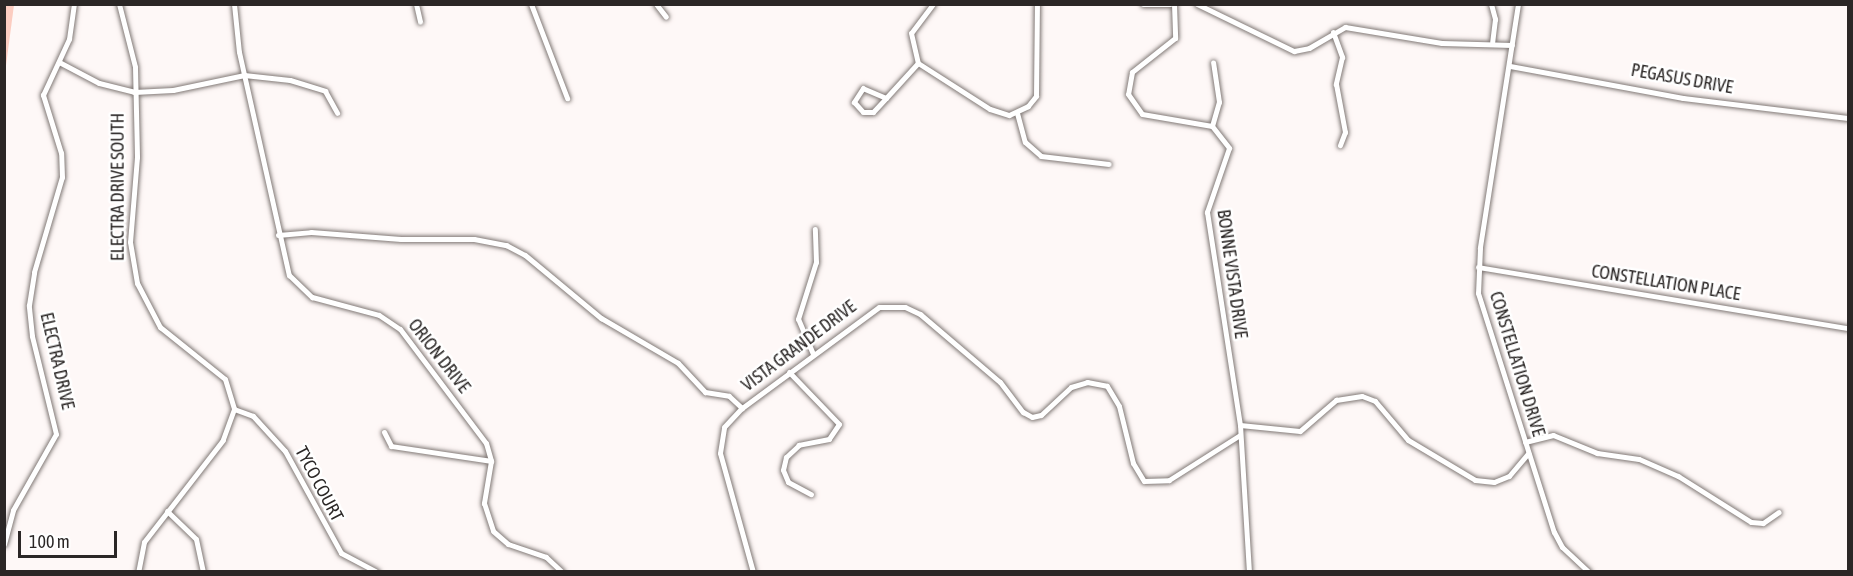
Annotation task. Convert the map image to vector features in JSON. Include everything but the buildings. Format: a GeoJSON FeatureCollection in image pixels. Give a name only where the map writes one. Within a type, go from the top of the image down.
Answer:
{"type":"FeatureCollection","features":[{"type":"Feature","properties":{"kind":"street","name":"ELECTRA DRIVE"},"geometry":{"type":"LineString","coordinates":[[4,544],[13,510],[56,434],[29,305],[34,272],[62,177],[61,153],[44,100],[59,62],[74,4]]}},
{"type":"Feature","properties":{"kind":"street","name":"ELECTRA DRIVE SOUTH"},"geometry":{"type":"LineString","coordinates":[[119,4],[134,57],[137,157],[130,242],[137,283],[160,327],[225,379],[234,409]]}},
{"type":"Feature","properties":{"kind":"street","name":"ORION DRIVE"},"geometry":{"type":"LineString","coordinates":[[234,4],[244,75],[286,269],[298,288],[312,297],[388,318],[400,329],[481,436],[491,461]]}},
{"type":"Feature","properties":{"kind":"street"},"geometry":{"type":"LineString","coordinates":[[416,4],[420,22]]}},
{"type":"Feature","properties":{"kind":"street"},"geometry":{"type":"LineString","coordinates":[[531,4],[567,98]]}},
{"type":"Feature","properties":{"kind":"street"},"geometry":{"type":"LineString","coordinates":[[656,4],[666,17]]}},
{"type":"Feature","properties":{"kind":"street"},"geometry":{"type":"LineString","coordinates":[[933,4],[911,33],[918,63],[990,109],[1017,113],[1028,106],[1037,88],[1037,4]]}},
{"type":"Feature","properties":{"kind":"street"},"geometry":{"type":"LineString","coordinates":[[1143,4],[1172,4],[1174,38],[1132,72],[1128,94],[1137,110],[1148,117],[1212,126],[1219,95],[1213,62]]}},
{"type":"Feature","properties":{"kind":"street"},"geometry":{"type":"LineString","coordinates":[[1197,4],[1294,51],[1309,48],[1333,32],[1350,27],[1442,43],[1492,42],[1512,45]]}},
{"type":"Feature","properties":{"kind":"street"},"geometry":{"type":"LineString","coordinates":[[1214,12],[1218,4]]}},
{"type":"Feature","properties":{"kind":"street"},"geometry":{"type":"LineString","coordinates":[[1491,4],[1495,19],[1492,42]]}},
{"type":"Feature","properties":{"kind":"street","name":"CONSTELLATION DRIVE"},"geometry":{"type":"LineString","coordinates":[[1518,4],[1478,267],[1480,302],[1557,539],[1589,572]]}},
{"type":"Feature","properties":{"kind":"street"},"geometry":{"type":"LineString","coordinates":[[1333,32],[1342,57],[1336,84],[1345,132],[1340,145]]}},
{"type":"Feature","properties":{"kind":"street"},"geometry":{"type":"LineString","coordinates":[[59,62],[92,81],[134,92],[173,90],[244,75],[313,84],[329,96],[337,113]]}},
{"type":"Feature","properties":{"kind":"street"},"geometry":{"type":"LineString","coordinates":[[886,98],[863,88],[854,102],[868,113],[886,98],[918,63]]}},
{"type":"Feature","properties":{"kind":"street","name":"PEGASUS DRIVE"},"geometry":{"type":"LineString","coordinates":[[1510,66],[1683,98],[1848,118]]}},
{"type":"Feature","properties":{"kind":"street"},"geometry":{"type":"LineString","coordinates":[[1017,113],[1025,142],[1041,156],[1110,164]]}},
{"type":"Feature","properties":{"kind":"street","name":"BONNE VISTA DRIVE"},"geometry":{"type":"LineString","coordinates":[[1212,126],[1229,148],[1207,212],[1240,425],[1249,572]]}},
{"type":"Feature","properties":{"kind":"street"},"geometry":{"type":"LineString","coordinates":[[813,354],[798,319],[816,262],[815,229]]}},
{"type":"Feature","properties":{"kind":"street"},"geometry":{"type":"LineString","coordinates":[[278,235],[311,232],[495,241],[525,255],[601,318],[686,369],[705,392],[729,396],[742,408],[724,427],[720,445],[753,572]]}},
{"type":"Feature","properties":{"kind":"street","name":"CONSTELLATION PLACE"},"geometry":{"type":"LineString","coordinates":[[1478,267],[1848,328]]}},
{"type":"Feature","properties":{"kind":"street","name":"VISTA GRANDE DRIVE"},"geometry":{"type":"LineString","coordinates":[[742,408],[871,311],[905,307],[992,375],[1028,416],[1041,415],[1080,384],[1107,386],[1122,414],[1136,472],[1150,483],[1169,480],[1240,435]]}},
{"type":"Feature","properties":{"kind":"street"},"geometry":{"type":"LineString","coordinates":[[789,372],[838,424],[829,439],[796,447],[786,457],[783,470],[788,482],[811,494]]}},
{"type":"Feature","properties":{"kind":"street"},"geometry":{"type":"LineString","coordinates":[[1240,425],[1300,432],[1336,400],[1362,396],[1375,400],[1408,440],[1475,480],[1494,482],[1509,476],[1528,453]]}},
{"type":"Feature","properties":{"kind":"street"},"geometry":{"type":"LineString","coordinates":[[138,572],[144,542],[228,433],[234,409]]}},
{"type":"Feature","properties":{"kind":"street","name":"TYCO COURT"},"geometry":{"type":"LineString","coordinates":[[234,409],[253,416],[285,451],[325,529],[344,556],[377,572]]}},
{"type":"Feature","properties":{"kind":"street"},"geometry":{"type":"LineString","coordinates":[[384,432],[391,446],[491,461],[484,503],[488,524],[502,540],[546,557],[562,572]]}},
{"type":"Feature","properties":{"kind":"street"},"geometry":{"type":"LineString","coordinates":[[1525,442],[1552,435],[1597,453],[1639,459],[1677,476],[1751,522],[1763,523],[1779,512]]}},
{"type":"Feature","properties":{"kind":"street"},"geometry":{"type":"LineString","coordinates":[[167,511],[196,539],[203,572]]}},
{"type":"Feature","properties":{"kind":"street"},"geometry":{"type":"LineString","coordinates":[[319,533],[325,529]]}},
{"type":"Feature","properties":{"kind":"shaded area"},"geometry":{"type":"Polygon","coordinates":[[[4,5],[14,5],[5,73],[4,5]]]}}]}
